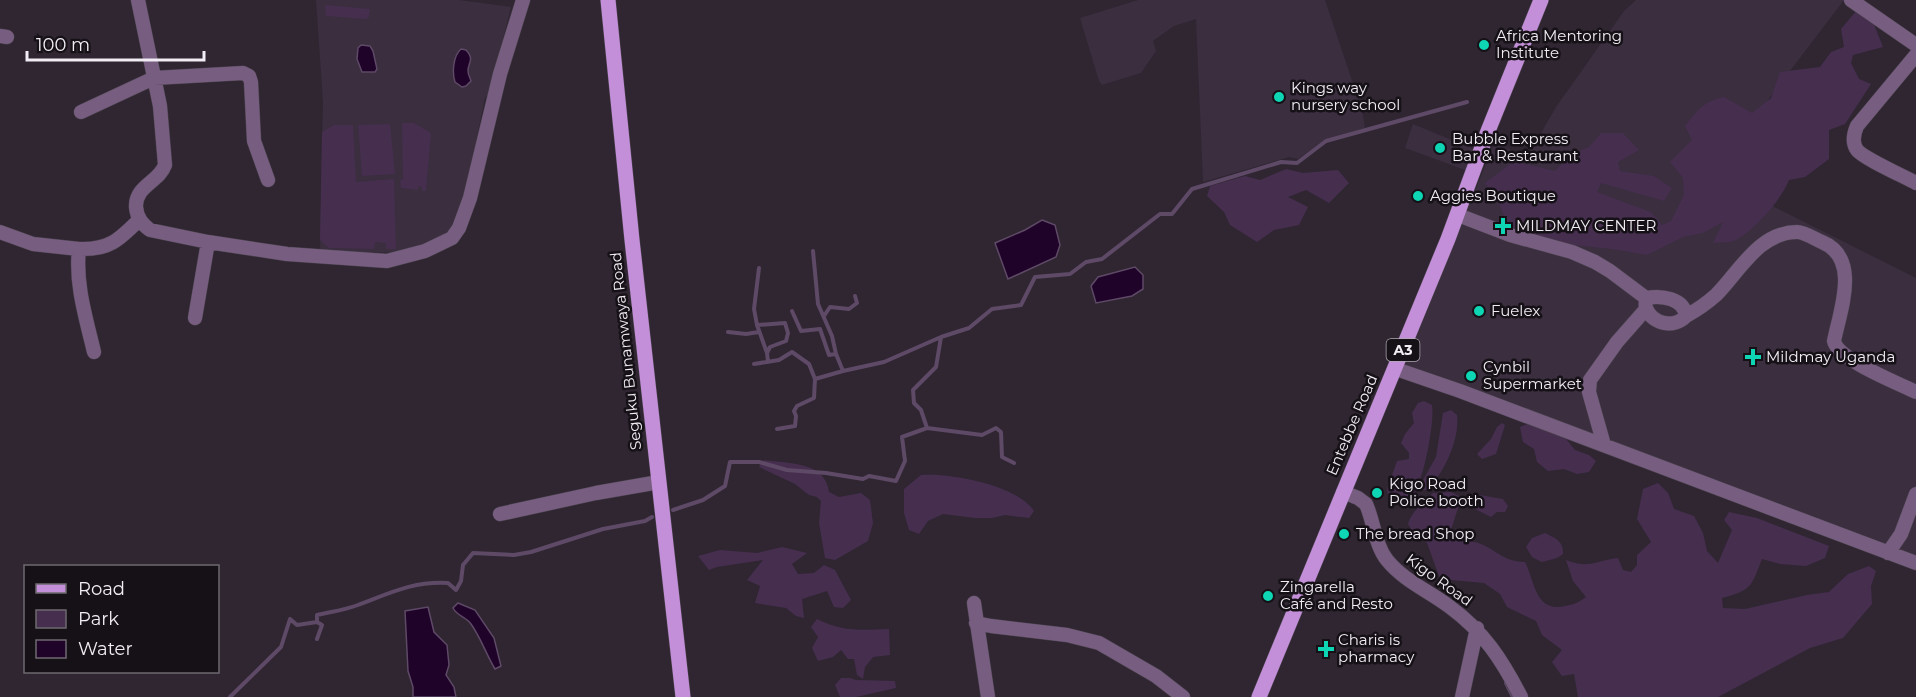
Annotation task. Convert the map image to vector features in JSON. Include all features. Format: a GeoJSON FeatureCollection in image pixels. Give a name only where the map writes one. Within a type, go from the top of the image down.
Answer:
{"type":"FeatureCollection","features":[{"type":"Feature","properties":{"kind":"main road","name":"Seguku Bunamwaya Road"},"geometry":{"type":"LineString","coordinates":[[608,0],[629,217],[683,697]]}},
{"type":"Feature","properties":{"kind":"main road","name":"Entebbe Road"},"geometry":{"type":"LineString","coordinates":[[1259,697],[1342,492],[1396,369],[1541,0]]}},
{"type":"Feature","properties":{"kind":"street"},"geometry":{"type":"LineString","coordinates":[[138,0],[160,106],[165,165],[162,171],[138,194],[136,210],[140,220],[150,230],[208,242],[286,254],[387,261],[426,251],[452,238],[459,228],[470,198],[500,74],[523,0]]}},
{"type":"Feature","properties":{"kind":"street"},"geometry":{"type":"LineString","coordinates":[[1851,0],[1916,45]]}},
{"type":"Feature","properties":{"kind":"street"},"geometry":{"type":"LineString","coordinates":[[1916,55],[1857,126],[1854,133],[1855,145],[1861,153],[1916,183]]}},
{"type":"Feature","properties":{"kind":"street"},"geometry":{"type":"LineString","coordinates":[[81,112],[154,78],[240,72],[249,76],[254,141],[268,180]]}},
{"type":"Feature","properties":{"kind":"street"},"geometry":{"type":"LineString","coordinates":[[1458,215],[1510,235],[1572,252],[1595,262],[1610,271],[1646,304],[1656,320],[1673,325],[1716,295],[1756,250],[1776,236],[1798,232],[1829,244],[1843,261],[1846,279],[1835,346],[1845,356],[1916,392]]}},
{"type":"Feature","properties":{"kind":"street"},"geometry":{"type":"LineString","coordinates":[[0,232],[33,244],[79,249],[104,247],[113,243],[140,220]]}},
{"type":"Feature","properties":{"kind":"street"},"geometry":{"type":"LineString","coordinates":[[195,318],[208,242]]}},
{"type":"Feature","properties":{"kind":"street"},"geometry":{"type":"LineString","coordinates":[[79,249],[77,263],[81,296],[94,352]]}},
{"type":"Feature","properties":{"kind":"street"},"geometry":{"type":"LineString","coordinates":[[1604,445],[1589,392],[1590,380],[1654,296],[1679,303],[1686,311],[1686,316]]}},
{"type":"Feature","properties":{"kind":"street"},"geometry":{"type":"LineString","coordinates":[[1396,369],[1916,563]]}},
{"type":"Feature","properties":{"kind":"street"},"geometry":{"type":"LineString","coordinates":[[500,514],[659,482]]}},
{"type":"Feature","properties":{"kind":"street","name":"Kigo Road"},"geometry":{"type":"LineString","coordinates":[[1342,492],[1366,504],[1386,558],[1400,574],[1449,606],[1477,628],[1497,654],[1521,697]]}},
{"type":"Feature","properties":{"kind":"street"},"geometry":{"type":"LineString","coordinates":[[1888,553],[1900,534],[1916,494]]}},
{"type":"Feature","properties":{"kind":"street"},"geometry":{"type":"LineString","coordinates":[[974,603],[988,697]]}},
{"type":"Feature","properties":{"kind":"street"},"geometry":{"type":"LineString","coordinates":[[976,623],[1067,635],[1099,643],[1162,681],[1183,697]]}},
{"type":"Feature","properties":{"kind":"street"},"geometry":{"type":"LineString","coordinates":[[1462,697],[1477,628]]}},
{"type":"Feature","properties":{"kind":"shaded area"},"geometry":{"type":"Polygon","coordinates":[[[316,0],[459,0],[511,7],[490,92],[485,98],[462,210],[451,229],[427,246],[400,253],[320,251],[323,102],[316,0]]]}},
{"type":"Feature","properties":{"kind":"shaded area","name":"Kings way nursery school"},"geometry":{"type":"Polygon","coordinates":[[[1138,0],[1325,0],[1362,110],[1365,128],[1325,140],[1298,159],[1289,157],[1203,182],[1196,19],[1174,26],[1153,41],[1156,51],[1141,73],[1102,85],[1099,81],[1080,18],[1138,0]]]}},
{"type":"Feature","properties":{"kind":"shaded area","name":"Mildmay Uganda"},"geometry":{"type":"Polygon","coordinates":[[[1636,0],[1844,0],[1711,175],[1916,278],[1916,556],[1562,428],[1405,365],[1495,141],[1526,159],[1556,107],[1624,11],[1636,0]]]}},
{"type":"Feature","properties":{"kind":"shaded area"},"geometry":{"type":"Polygon","coordinates":[[[1413,124],[1476,150],[1468,171],[1405,148],[1413,124]]]}},
{"type":"Feature","properties":{"kind":"green space"},"geometry":{"type":"Polygon","coordinates":[[[325,5],[370,9],[369,17],[366,19],[326,16],[325,5]]]}},
{"type":"Feature","properties":{"kind":"green space"},"geometry":{"type":"Polygon","coordinates":[[[1857,10],[1871,17],[1883,47],[1853,55],[1851,63],[1859,79],[1871,84],[1845,124],[1829,130],[1829,159],[1805,177],[1789,180],[1767,213],[1744,235],[1734,241],[1713,243],[1723,222],[1703,233],[1683,237],[1647,255],[1563,244],[1511,233],[1499,204],[1485,183],[1514,161],[1555,171],[1571,154],[1589,147],[1601,133],[1623,133],[1639,150],[1618,162],[1620,171],[1654,176],[1672,188],[1664,201],[1601,183],[1597,192],[1651,212],[1662,225],[1671,221],[1684,195],[1683,178],[1670,162],[1692,140],[1685,126],[1697,111],[1710,101],[1724,97],[1752,113],[1771,98],[1780,72],[1820,67],[1831,52],[1844,47],[1841,29],[1857,10]]]}},
{"type":"Feature","properties":{"kind":"green space"},"geometry":{"type":"Polygon","coordinates":[[[402,123],[414,123],[431,133],[426,191],[422,191],[422,187],[418,186],[418,190],[401,188],[400,180],[403,179],[402,123]]]}},
{"type":"Feature","properties":{"kind":"green space"},"geometry":{"type":"Polygon","coordinates":[[[390,124],[395,174],[362,176],[358,125],[390,124]]]}},
{"type":"Feature","properties":{"kind":"green space"},"geometry":{"type":"Polygon","coordinates":[[[334,125],[353,125],[356,182],[394,179],[396,249],[386,249],[386,243],[375,242],[374,249],[329,248],[320,240],[322,132],[334,125]]]}},
{"type":"Feature","properties":{"kind":"green space"},"geometry":{"type":"Polygon","coordinates":[[[1286,169],[1303,173],[1338,170],[1349,183],[1329,203],[1306,190],[1288,197],[1308,207],[1299,225],[1274,230],[1257,242],[1230,225],[1224,212],[1207,196],[1210,186],[1245,176],[1260,180],[1286,169]]]}},
{"type":"Feature","properties":{"kind":"green space"},"geometry":{"type":"Polygon","coordinates":[[[1424,401],[1432,405],[1432,425],[1427,452],[1416,490],[1411,498],[1401,506],[1389,502],[1387,489],[1397,461],[1409,459],[1409,453],[1401,443],[1414,423],[1412,413],[1418,403],[1424,401]]]}},
{"type":"Feature","properties":{"kind":"green space"},"geometry":{"type":"Polygon","coordinates":[[[1451,410],[1457,415],[1457,425],[1450,455],[1428,490],[1421,490],[1423,480],[1436,457],[1443,413],[1451,410]]]}},
{"type":"Feature","properties":{"kind":"green space"},"geometry":{"type":"Polygon","coordinates":[[[1502,423],[1505,425],[1496,454],[1482,459],[1477,454],[1502,423]]]}},
{"type":"Feature","properties":{"kind":"green space"},"geometry":{"type":"Polygon","coordinates":[[[1530,423],[1554,432],[1566,439],[1575,450],[1589,455],[1596,461],[1589,472],[1577,474],[1564,469],[1548,471],[1537,462],[1534,449],[1523,442],[1520,427],[1530,423]]]}},
{"type":"Feature","properties":{"kind":"green space"},"geometry":{"type":"Polygon","coordinates":[[[764,460],[814,469],[821,474],[829,492],[839,497],[861,493],[870,500],[873,523],[868,541],[835,560],[825,558],[819,523],[821,501],[795,484],[759,467],[764,460]]]}},
{"type":"Feature","properties":{"kind":"green space"},"geometry":{"type":"Polygon","coordinates":[[[921,475],[949,476],[982,482],[1013,494],[1034,511],[1029,518],[1005,515],[975,518],[943,514],[928,521],[919,534],[909,530],[904,513],[904,489],[921,475]]]}},
{"type":"Feature","properties":{"kind":"green space"},"geometry":{"type":"Polygon","coordinates":[[[1658,483],[1668,493],[1674,509],[1694,516],[1703,533],[1707,551],[1718,563],[1732,530],[1724,520],[1729,512],[1757,518],[1829,546],[1825,558],[1806,566],[1780,564],[1762,559],[1752,582],[1745,590],[1722,598],[1723,608],[1745,609],[1829,592],[1848,574],[1869,566],[1876,571],[1871,586],[1872,604],[1843,638],[1810,648],[1718,697],[1578,697],[1574,674],[1562,676],[1552,662],[1562,650],[1542,635],[1536,621],[1507,607],[1500,594],[1484,583],[1440,579],[1427,543],[1416,537],[1408,524],[1415,511],[1433,493],[1451,492],[1463,498],[1466,504],[1458,508],[1451,530],[1457,539],[1478,543],[1506,558],[1525,562],[1540,598],[1551,606],[1560,607],[1574,604],[1586,597],[1573,581],[1566,560],[1586,564],[1618,558],[1623,570],[1631,572],[1637,565],[1637,555],[1651,542],[1637,519],[1643,489],[1658,483]]]}},
{"type":"Feature","properties":{"kind":"green space"},"geometry":{"type":"Polygon","coordinates":[[[1480,495],[1503,499],[1508,506],[1505,512],[1497,512],[1491,517],[1475,509],[1473,502],[1480,495]]]}},
{"type":"Feature","properties":{"kind":"green space"},"geometry":{"type":"Polygon","coordinates":[[[1545,533],[1560,543],[1563,554],[1542,562],[1532,557],[1526,547],[1532,538],[1545,533]]]}},
{"type":"Feature","properties":{"kind":"green space"},"geometry":{"type":"Polygon","coordinates":[[[782,547],[807,553],[792,564],[798,574],[814,573],[824,565],[835,570],[851,600],[843,608],[834,607],[827,591],[802,599],[804,618],[796,616],[786,608],[755,603],[760,586],[747,580],[763,560],[709,570],[698,556],[720,550],[757,553],[782,547]]]}},
{"type":"Feature","properties":{"kind":"green space"},"geometry":{"type":"Polygon","coordinates":[[[817,619],[844,628],[889,629],[890,655],[873,657],[865,667],[863,679],[857,675],[854,659],[848,659],[841,650],[833,657],[818,661],[812,648],[818,637],[811,627],[817,619]]]}},
{"type":"Feature","properties":{"kind":"green space"},"geometry":{"type":"Polygon","coordinates":[[[841,678],[895,681],[896,688],[856,697],[840,697],[835,685],[841,678]]]}},
{"type":"Feature","properties":{"kind":"water"},"geometry":{"type":"Polygon","coordinates":[[[361,45],[370,46],[373,51],[377,69],[375,72],[362,72],[357,59],[358,48],[361,45]]]}},
{"type":"Feature","properties":{"kind":"water"},"geometry":{"type":"Polygon","coordinates":[[[461,49],[469,53],[471,59],[468,74],[471,81],[462,87],[455,82],[454,74],[455,60],[461,49]]]}},
{"type":"Feature","properties":{"kind":"water"},"geometry":{"type":"Polygon","coordinates":[[[1042,220],[1055,225],[1060,245],[1056,257],[1008,279],[995,243],[1042,220]]]}},
{"type":"Feature","properties":{"kind":"water"},"geometry":{"type":"Polygon","coordinates":[[[1135,267],[1143,275],[1143,289],[1132,296],[1096,303],[1091,286],[1098,277],[1135,267]]]}},
{"type":"Feature","properties":{"kind":"water"},"geometry":{"type":"Polygon","coordinates":[[[458,603],[475,610],[494,638],[501,666],[495,669],[471,624],[455,611],[453,608],[458,603]]]}},
{"type":"Feature","properties":{"kind":"water"},"geometry":{"type":"Polygon","coordinates":[[[428,607],[434,632],[447,645],[449,665],[446,675],[454,687],[456,697],[413,697],[413,687],[408,671],[405,611],[428,607]]]}},
{"type":"Feature","properties":{"kind":"waterway"},"geometry":{"type":"LineString","coordinates":[[673,510],[703,500],[725,486],[730,462],[759,462],[787,470],[863,479],[869,476],[896,481],[905,461],[902,437],[927,428],[921,410],[914,403],[913,390],[936,367],[941,337],[969,328],[992,309],[1021,305],[1035,277],[1070,274],[1086,262],[1102,259],[1160,214],[1172,214],[1192,189],[1281,162],[1297,163],[1326,141],[1467,102]]}},
{"type":"Feature","properties":{"kind":"waterway"},"geometry":{"type":"LineString","coordinates":[[813,251],[818,304],[832,336],[843,371],[884,362],[941,337]]}},
{"type":"Feature","properties":{"kind":"waterway"},"geometry":{"type":"LineString","coordinates":[[759,268],[754,309],[767,353]]}},
{"type":"Feature","properties":{"kind":"waterway"},"geometry":{"type":"LineString","coordinates":[[824,316],[830,307],[849,309],[857,303],[855,296]]}},
{"type":"Feature","properties":{"kind":"waterway"},"geometry":{"type":"LineString","coordinates":[[792,311],[801,331],[820,329],[829,355],[836,354]]}},
{"type":"Feature","properties":{"kind":"waterway"},"geometry":{"type":"LineString","coordinates":[[757,325],[785,323],[788,333],[786,341],[770,347],[767,353],[768,362]]}},
{"type":"Feature","properties":{"kind":"waterway"},"geometry":{"type":"LineString","coordinates":[[728,332],[746,334],[759,332]]}},
{"type":"Feature","properties":{"kind":"waterway"},"geometry":{"type":"LineString","coordinates":[[754,364],[779,360],[792,352],[809,364],[815,379],[843,371]]}},
{"type":"Feature","properties":{"kind":"waterway"},"geometry":{"type":"LineString","coordinates":[[777,429],[795,426],[794,411],[797,406],[814,398],[815,379]]}},
{"type":"Feature","properties":{"kind":"waterway"},"geometry":{"type":"LineString","coordinates":[[927,428],[982,435],[996,428],[1001,432],[1002,457],[1014,463]]}},
{"type":"Feature","properties":{"kind":"waterway"},"geometry":{"type":"LineString","coordinates":[[317,622],[317,615],[353,607],[413,586],[448,583],[456,590],[461,581],[463,565],[473,553],[514,555],[531,552],[603,529],[645,521],[652,517]]}},
{"type":"Feature","properties":{"kind":"waterway"},"geometry":{"type":"LineString","coordinates":[[230,697],[281,647],[290,619],[297,625],[317,622],[322,625],[317,639]]}},
{"type":"Feature","properties":{"kind":"waterway"},"geometry":{"type":"LineString","coordinates":[[1506,683],[1513,697]]}},
{"type":"Feature","properties":{"kind":"place","name":"Africa Mentoring Institute"},"geometry":{"type":"Point","coordinates":[1484,45]}},
{"type":"Feature","properties":{"kind":"place","name":"Kings way nursery school"},"geometry":{"type":"Point","coordinates":[1279,97]}},
{"type":"Feature","properties":{"kind":"place","name":"Bubble Express Bar & Restaurant"},"geometry":{"type":"Point","coordinates":[1440,148]}},
{"type":"Feature","properties":{"kind":"place","name":"Aggies Boutique"},"geometry":{"type":"Point","coordinates":[1418,196]}},
{"type":"Feature","properties":{"kind":"place","name":"MILDMAY CENTER"},"geometry":{"type":"Point","coordinates":[1503,226]}},
{"type":"Feature","properties":{"kind":"place","name":"Fuelex"},"geometry":{"type":"Point","coordinates":[1479,311]}},
{"type":"Feature","properties":{"kind":"place","name":"Mildmay Uganda"},"geometry":{"type":"Point","coordinates":[1753,357]}},
{"type":"Feature","properties":{"kind":"place","name":"Cynbil Supermarket"},"geometry":{"type":"Point","coordinates":[1471,376]}},
{"type":"Feature","properties":{"kind":"place","name":"Kigo Road Police booth"},"geometry":{"type":"Point","coordinates":[1377,493]}},
{"type":"Feature","properties":{"kind":"place","name":"The bread Shop"},"geometry":{"type":"Point","coordinates":[1344,534]}},
{"type":"Feature","properties":{"kind":"place","name":"Zingarella Café and Resto"},"geometry":{"type":"Point","coordinates":[1268,596]}},
{"type":"Feature","properties":{"kind":"place","name":"Charis is pharmacy"},"geometry":{"type":"Point","coordinates":[1326,649]}}]}
